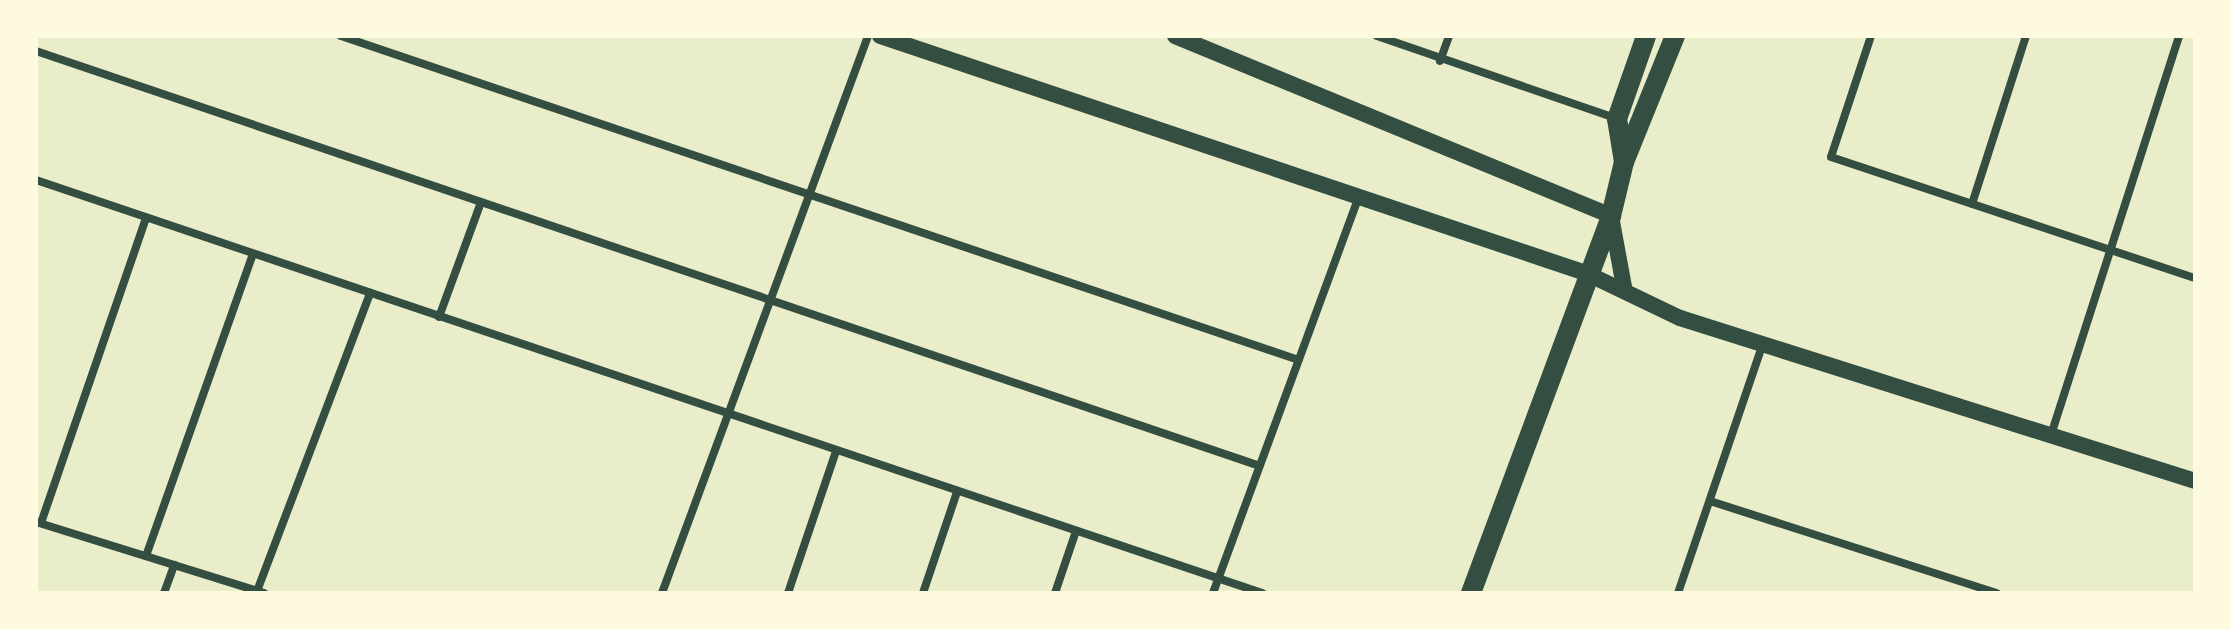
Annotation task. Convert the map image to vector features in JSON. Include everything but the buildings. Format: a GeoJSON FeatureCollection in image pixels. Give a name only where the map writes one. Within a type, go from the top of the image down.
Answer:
{"type":"FeatureCollection","features":[{"type":"Feature","properties":{"kind":"main road"},"geometry":{"type":"LineString","coordinates":[[880,36],[1586,273],[1624,287],[1680,318],[2195,481]]}},
{"type":"Feature","properties":{"kind":"main road"},"geometry":{"type":"LineString","coordinates":[[1175,36],[1611,216]]}},
{"type":"Feature","properties":{"kind":"main road"},"geometry":{"type":"LineString","coordinates":[[1624,162],[1617,119],[1646,36]]}},
{"type":"Feature","properties":{"kind":"main road"},"geometry":{"type":"LineString","coordinates":[[1471,593],[1586,273],[1611,216],[1624,162],[1642,127],[1675,36]]}},
{"type":"Feature","properties":{"kind":"main road"},"geometry":{"type":"LineString","coordinates":[[1611,216],[1624,287]]}},
{"type":"Feature","properties":{"kind":"street"},"geometry":{"type":"LineString","coordinates":[[341,36],[810,191],[1299,360]]}},
{"type":"Feature","properties":{"kind":"street"},"geometry":{"type":"LineString","coordinates":[[662,593],[868,36]]}},
{"type":"Feature","properties":{"kind":"street"},"geometry":{"type":"LineString","coordinates":[[1377,36],[1440,61],[1642,127]]}},
{"type":"Feature","properties":{"kind":"street"},"geometry":{"type":"LineString","coordinates":[[1440,61],[1449,36]]}},
{"type":"Feature","properties":{"kind":"street"},"geometry":{"type":"LineString","coordinates":[[1871,36],[1831,157],[2195,278]]}},
{"type":"Feature","properties":{"kind":"street"},"geometry":{"type":"LineString","coordinates":[[1972,204],[2026,36]]}},
{"type":"Feature","properties":{"kind":"street"},"geometry":{"type":"LineString","coordinates":[[2051,436],[2179,36]]}},
{"type":"Feature","properties":{"kind":"street"},"geometry":{"type":"LineString","coordinates":[[36,51],[1260,466]]}},
{"type":"Feature","properties":{"kind":"street"},"geometry":{"type":"LineString","coordinates":[[36,180],[1262,593]]}},
{"type":"Feature","properties":{"kind":"street"},"geometry":{"type":"LineString","coordinates":[[1213,593],[1358,198]]}},
{"type":"Feature","properties":{"kind":"street"},"geometry":{"type":"LineString","coordinates":[[439,317],[481,202]]}},
{"type":"Feature","properties":{"kind":"street"},"geometry":{"type":"LineString","coordinates":[[146,218],[39,523],[261,592],[370,293]]}},
{"type":"Feature","properties":{"kind":"street"},"geometry":{"type":"LineString","coordinates":[[146,556],[253,254]]}},
{"type":"Feature","properties":{"kind":"street"},"geometry":{"type":"LineString","coordinates":[[1678,593],[1763,344]]}},
{"type":"Feature","properties":{"kind":"street"},"geometry":{"type":"LineString","coordinates":[[788,593],[836,451]]}},
{"type":"Feature","properties":{"kind":"street"},"geometry":{"type":"LineString","coordinates":[[923,593],[957,492]]}},
{"type":"Feature","properties":{"kind":"street"},"geometry":{"type":"LineString","coordinates":[[1710,501],[1997,593]]}},
{"type":"Feature","properties":{"kind":"street"},"geometry":{"type":"LineString","coordinates":[[1055,593],[1076,531]]}},
{"type":"Feature","properties":{"kind":"street"},"geometry":{"type":"LineString","coordinates":[[164,593],[174,565]]}}]}
